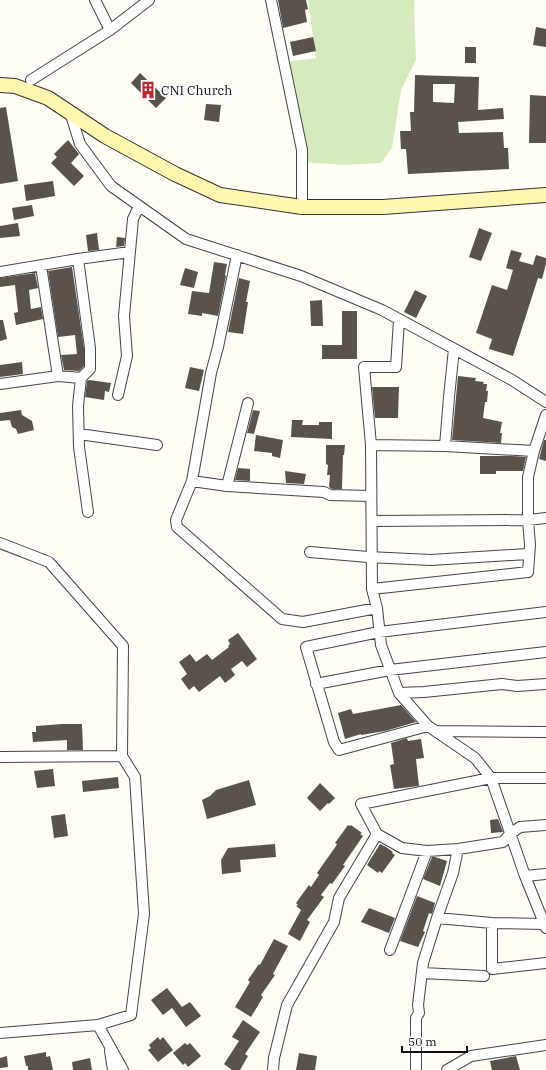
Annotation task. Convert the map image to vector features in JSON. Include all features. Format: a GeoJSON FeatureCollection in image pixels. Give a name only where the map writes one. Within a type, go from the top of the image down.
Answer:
{"type":"FeatureCollection","features":[{"type":"Feature","properties":{"kind":"main road"},"geometry":{"type":"LineString","coordinates":[[0,85],[15,86],[48,98],[105,136],[175,174],[220,195],[302,207],[383,207],[546,195]]}},
{"type":"Feature","properties":{"kind":"street"},"geometry":{"type":"LineString","coordinates":[[94,0],[110,30]]}},
{"type":"Feature","properties":{"kind":"street"},"geometry":{"type":"LineString","coordinates":[[31,80],[110,30],[149,0]]}},
{"type":"Feature","properties":{"kind":"street"},"geometry":{"type":"LineString","coordinates":[[271,0],[302,150],[302,207]]}},
{"type":"Feature","properties":{"kind":"street"},"geometry":{"type":"LineString","coordinates":[[70,112],[80,144],[111,186],[186,239],[301,276],[382,310],[512,380],[546,402]]}},
{"type":"Feature","properties":{"kind":"street"},"geometry":{"type":"LineString","coordinates":[[118,395],[127,356],[124,316],[133,220],[139,206]]}},
{"type":"Feature","properties":{"kind":"street"},"geometry":{"type":"LineString","coordinates":[[0,272],[130,252]]}},
{"type":"Feature","properties":{"kind":"street"},"geometry":{"type":"LineString","coordinates":[[236,255],[218,347],[211,373],[192,481],[176,520],[177,526],[282,619],[303,622],[377,608]]}},
{"type":"Feature","properties":{"kind":"street"},"geometry":{"type":"LineString","coordinates":[[78,259],[90,348],[90,369],[80,378],[78,406],[79,447],[88,512]]}},
{"type":"Feature","properties":{"kind":"street"},"geometry":{"type":"LineString","coordinates":[[41,266],[58,376]]}},
{"type":"Feature","properties":{"kind":"street"},"geometry":{"type":"LineString","coordinates":[[399,320],[396,368],[364,367],[371,445],[372,589],[377,608],[381,645],[399,692],[432,728],[475,758],[491,778],[525,876],[545,926],[437,918]]}},
{"type":"Feature","properties":{"kind":"street"},"geometry":{"type":"LineString","coordinates":[[445,446],[454,349]]}},
{"type":"Feature","properties":{"kind":"street"},"geometry":{"type":"LineString","coordinates":[[0,384],[58,376],[80,378]]}},
{"type":"Feature","properties":{"kind":"street"},"geometry":{"type":"LineString","coordinates":[[227,486],[248,403]]}},
{"type":"Feature","properties":{"kind":"street"},"geometry":{"type":"LineString","coordinates":[[372,589],[528,572],[528,554],[530,545],[528,520],[528,477],[534,452],[546,415]]}},
{"type":"Feature","properties":{"kind":"street"},"geometry":{"type":"LineString","coordinates":[[79,434],[158,445]]}},
{"type":"Feature","properties":{"kind":"street"},"geometry":{"type":"LineString","coordinates":[[371,445],[445,446],[534,452]]}},
{"type":"Feature","properties":{"kind":"street"},"geometry":{"type":"LineString","coordinates":[[192,481],[227,486],[324,492],[330,495],[372,496]]}},
{"type":"Feature","properties":{"kind":"street"},"geometry":{"type":"LineString","coordinates":[[372,521],[528,520],[546,518]]}},
{"type":"Feature","properties":{"kind":"street"},"geometry":{"type":"LineString","coordinates":[[0,543],[49,562],[123,646],[122,756],[135,777],[144,914],[131,1015],[98,1025],[0,1033]]}},
{"type":"Feature","properties":{"kind":"street"},"geometry":{"type":"LineString","coordinates":[[310,552],[431,560],[528,554]]}},
{"type":"Feature","properties":{"kind":"street"},"geometry":{"type":"LineString","coordinates":[[546,612],[379,632],[306,647],[334,742],[339,750],[432,728],[546,732]]}},
{"type":"Feature","properties":{"kind":"street"},"geometry":{"type":"LineString","coordinates":[[316,684],[390,670],[546,652]]}},
{"type":"Feature","properties":{"kind":"street"},"geometry":{"type":"LineString","coordinates":[[399,692],[424,692],[502,684],[517,686],[546,684]]}},
{"type":"Feature","properties":{"kind":"street"},"geometry":{"type":"LineString","coordinates":[[0,757],[122,756]]}},
{"type":"Feature","properties":{"kind":"street"},"geometry":{"type":"LineString","coordinates":[[546,778],[491,778],[361,804],[377,834],[402,848],[427,851],[458,849],[503,842],[510,834],[520,827],[546,825]]}},
{"type":"Feature","properties":{"kind":"street"},"geometry":{"type":"LineString","coordinates":[[272,1070],[287,1005],[334,922],[339,898],[377,834]]}},
{"type":"Feature","properties":{"kind":"street"},"geometry":{"type":"LineString","coordinates":[[416,1070],[416,1018],[419,1013],[418,1005],[423,963],[453,873],[458,849]]}},
{"type":"Feature","properties":{"kind":"street"},"geometry":{"type":"LineString","coordinates":[[390,950],[427,851]]}},
{"type":"Feature","properties":{"kind":"street"},"geometry":{"type":"LineString","coordinates":[[525,876],[546,874]]}},
{"type":"Feature","properties":{"kind":"street"},"geometry":{"type":"LineString","coordinates":[[492,923],[492,969],[546,963]]}},
{"type":"Feature","properties":{"kind":"street"},"geometry":{"type":"LineString","coordinates":[[422,973],[484,976]]}},
{"type":"Feature","properties":{"kind":"street"},"geometry":{"type":"LineString","coordinates":[[98,1025],[123,1070]]}},
{"type":"Feature","properties":{"kind":"street"},"geometry":{"type":"LineString","coordinates":[[109,1043],[113,1070]]}},
{"type":"Feature","properties":{"kind":"street"},"geometry":{"type":"LineString","coordinates":[[447,1070],[471,1056],[546,1046]]}},
{"type":"Feature","properties":{"kind":"green space"},"geometry":{"type":"Polygon","coordinates":[[[308,0],[414,0],[416,60],[401,90],[392,148],[381,163],[343,165],[303,162],[286,87],[291,61],[316,58],[308,0]]]}},
{"type":"Feature","properties":{"kind":"building"},"geometry":{"type":"Polygon","coordinates":[[[278,0],[306,0],[308,9],[305,10],[307,22],[283,28],[278,0]]]}},
{"type":"Feature","properties":{"kind":"building"},"geometry":{"type":"Polygon","coordinates":[[[536,27],[546,29],[546,47],[533,45],[536,27]]]}},
{"type":"Feature","properties":{"kind":"building"},"geometry":{"type":"Polygon","coordinates":[[[313,37],[316,51],[293,56],[290,42],[313,37]]]}},
{"type":"Feature","properties":{"kind":"building"},"geometry":{"type":"Polygon","coordinates":[[[465,47],[476,47],[476,63],[465,63],[465,47]]]}},
{"type":"Feature","properties":{"kind":"building","name":"CNI Church"},"geometry":{"type":"Polygon","coordinates":[[[140,73],[166,98],[156,108],[131,83],[140,73]]]}},
{"type":"Feature","properties":{"kind":"building"},"geometry":{"type":"Polygon","coordinates":[[[415,75],[479,77],[478,110],[503,108],[504,119],[458,122],[459,133],[503,132],[504,148],[508,148],[509,169],[408,174],[406,149],[401,149],[400,131],[411,131],[410,112],[414,112],[415,75]],[[433,84],[433,102],[454,103],[455,84],[433,84]]]}},
{"type":"Feature","properties":{"kind":"building"},"geometry":{"type":"Polygon","coordinates":[[[530,95],[546,96],[546,143],[529,143],[530,95]]]}},
{"type":"Feature","properties":{"kind":"building"},"geometry":{"type":"Polygon","coordinates":[[[206,104],[221,105],[219,122],[204,120],[206,104]]]}},
{"type":"Feature","properties":{"kind":"building"},"geometry":{"type":"Polygon","coordinates":[[[6,107],[18,181],[0,184],[0,108],[6,107]]]}},
{"type":"Feature","properties":{"kind":"building"},"geometry":{"type":"Polygon","coordinates":[[[68,140],[79,154],[71,163],[84,176],[74,186],[51,163],[57,157],[54,154],[68,140]]]}},
{"type":"Feature","properties":{"kind":"building"},"geometry":{"type":"Polygon","coordinates":[[[53,181],[55,196],[26,201],[24,185],[53,181]]]}},
{"type":"Feature","properties":{"kind":"building"},"geometry":{"type":"Polygon","coordinates":[[[32,205],[34,216],[14,220],[12,208],[32,205]]]}},
{"type":"Feature","properties":{"kind":"building"},"geometry":{"type":"Polygon","coordinates":[[[18,223],[20,236],[0,238],[0,226],[18,223]]]}},
{"type":"Feature","properties":{"kind":"building"},"geometry":{"type":"Polygon","coordinates":[[[479,228],[492,233],[481,261],[469,257],[479,228]]]}},
{"type":"Feature","properties":{"kind":"building"},"geometry":{"type":"Polygon","coordinates":[[[97,233],[99,250],[88,251],[86,235],[97,233]]]}},
{"type":"Feature","properties":{"kind":"building"},"geometry":{"type":"Polygon","coordinates":[[[117,237],[125,238],[124,246],[116,247],[117,237]]]}},
{"type":"Feature","properties":{"kind":"building"},"geometry":{"type":"Polygon","coordinates":[[[511,250],[522,253],[519,261],[533,265],[536,255],[546,258],[542,279],[538,278],[513,356],[489,349],[492,339],[476,333],[492,285],[507,290],[513,270],[506,268],[511,250]]]}},
{"type":"Feature","properties":{"kind":"building"},"geometry":{"type":"Polygon","coordinates":[[[214,262],[227,264],[218,316],[202,313],[202,316],[188,314],[192,291],[209,293],[214,262]]]}},
{"type":"Feature","properties":{"kind":"building"},"geometry":{"type":"Polygon","coordinates":[[[72,267],[84,348],[84,366],[79,371],[64,370],[61,355],[77,354],[75,335],[58,337],[48,271],[72,267]]]}},
{"type":"Feature","properties":{"kind":"building"},"geometry":{"type":"Polygon","coordinates":[[[185,268],[198,272],[194,288],[180,285],[185,268]]]}},
{"type":"Feature","properties":{"kind":"building"},"geometry":{"type":"Polygon","coordinates":[[[35,273],[38,288],[29,290],[31,309],[41,307],[43,319],[16,325],[14,313],[18,312],[15,285],[0,287],[0,278],[35,273]]]}},
{"type":"Feature","properties":{"kind":"building"},"geometry":{"type":"Polygon","coordinates":[[[239,278],[250,281],[246,302],[248,302],[243,334],[228,332],[239,278]]]}},
{"type":"Feature","properties":{"kind":"building"},"geometry":{"type":"Polygon","coordinates":[[[415,290],[427,296],[416,318],[404,312],[415,290]]]}},
{"type":"Feature","properties":{"kind":"building"},"geometry":{"type":"Polygon","coordinates":[[[322,300],[323,326],[311,326],[310,301],[322,300]]]}},
{"type":"Feature","properties":{"kind":"building"},"geometry":{"type":"Polygon","coordinates":[[[342,311],[357,311],[357,359],[322,359],[322,345],[342,345],[342,311]]]}},
{"type":"Feature","properties":{"kind":"building"},"geometry":{"type":"Polygon","coordinates":[[[0,320],[3,320],[7,339],[0,341],[0,320]]]}},
{"type":"Feature","properties":{"kind":"building"},"geometry":{"type":"Polygon","coordinates":[[[22,362],[23,374],[0,377],[0,365],[22,362]]]}},
{"type":"Feature","properties":{"kind":"building"},"geometry":{"type":"Polygon","coordinates":[[[190,367],[204,370],[199,391],[185,388],[190,367]]]}},
{"type":"Feature","properties":{"kind":"building"},"geometry":{"type":"Polygon","coordinates":[[[458,376],[476,378],[475,381],[484,382],[483,384],[487,384],[487,402],[485,402],[483,418],[502,422],[500,433],[502,433],[501,443],[452,440],[458,376]]]}},
{"type":"Feature","properties":{"kind":"building"},"geometry":{"type":"Polygon","coordinates":[[[87,381],[111,383],[109,392],[105,391],[104,400],[85,397],[87,381]]]}},
{"type":"Feature","properties":{"kind":"building"},"geometry":{"type":"Polygon","coordinates":[[[372,387],[399,387],[398,418],[375,418],[372,387]]]}},
{"type":"Feature","properties":{"kind":"building"},"geometry":{"type":"Polygon","coordinates":[[[21,410],[22,415],[32,421],[34,430],[18,434],[16,429],[12,427],[10,420],[0,421],[0,413],[21,410]]]}},
{"type":"Feature","properties":{"kind":"building"},"geometry":{"type":"Polygon","coordinates":[[[253,410],[260,411],[254,434],[247,433],[253,410]]]}},
{"type":"Feature","properties":{"kind":"building"},"geometry":{"type":"Polygon","coordinates":[[[292,420],[303,420],[302,425],[319,425],[319,422],[332,422],[332,439],[291,437],[292,420]]]}},
{"type":"Feature","properties":{"kind":"building"},"geometry":{"type":"Polygon","coordinates":[[[256,435],[283,440],[280,458],[272,456],[272,453],[254,451],[256,435]]]}},
{"type":"Feature","properties":{"kind":"building"},"geometry":{"type":"Polygon","coordinates":[[[544,440],[546,440],[546,461],[539,459],[544,440]]]}},
{"type":"Feature","properties":{"kind":"building"},"geometry":{"type":"Polygon","coordinates":[[[326,445],[345,445],[343,455],[342,489],[332,489],[329,487],[330,475],[327,475],[328,465],[326,464],[326,445]]]}},
{"type":"Feature","properties":{"kind":"building"},"geometry":{"type":"Polygon","coordinates":[[[480,456],[526,457],[523,471],[496,471],[496,474],[480,474],[480,456]]]}},
{"type":"Feature","properties":{"kind":"building"},"geometry":{"type":"Polygon","coordinates":[[[238,468],[250,469],[250,481],[235,480],[238,468]]]}},
{"type":"Feature","properties":{"kind":"building"},"geometry":{"type":"Polygon","coordinates":[[[285,471],[306,474],[304,484],[286,483],[285,471]]]}},
{"type":"Feature","properties":{"kind":"building"},"geometry":{"type":"Polygon","coordinates":[[[238,633],[257,659],[247,667],[242,661],[231,669],[235,675],[225,683],[220,676],[199,692],[194,686],[189,690],[181,679],[187,674],[179,662],[190,654],[196,662],[207,654],[212,660],[229,647],[228,646],[230,644],[228,640],[238,633]]]}},
{"type":"Feature","properties":{"kind":"building"},"geometry":{"type":"Polygon","coordinates":[[[401,705],[416,722],[385,731],[361,734],[345,739],[338,713],[351,709],[353,714],[401,705]]]}},
{"type":"Feature","properties":{"kind":"building"},"geometry":{"type":"Polygon","coordinates":[[[82,724],[83,750],[67,750],[67,740],[33,742],[32,732],[36,732],[36,726],[82,724]]]}},
{"type":"Feature","properties":{"kind":"building"},"geometry":{"type":"Polygon","coordinates":[[[407,738],[408,741],[421,739],[424,758],[416,759],[419,786],[394,789],[390,765],[394,764],[391,743],[407,738]]]}},
{"type":"Feature","properties":{"kind":"building"},"geometry":{"type":"Polygon","coordinates":[[[53,769],[55,786],[37,788],[34,771],[53,769]]]}},
{"type":"Feature","properties":{"kind":"building"},"geometry":{"type":"Polygon","coordinates":[[[118,777],[119,788],[83,792],[82,781],[118,777]]]}},
{"type":"Feature","properties":{"kind":"building"},"geometry":{"type":"Polygon","coordinates":[[[249,780],[256,805],[207,819],[202,800],[210,796],[216,790],[249,780]]]}},
{"type":"Feature","properties":{"kind":"building"},"geometry":{"type":"Polygon","coordinates":[[[320,783],[335,798],[320,811],[307,798],[320,783]]]}},
{"type":"Feature","properties":{"kind":"building"},"geometry":{"type":"Polygon","coordinates":[[[65,814],[68,836],[54,838],[51,816],[65,814]]]}},
{"type":"Feature","properties":{"kind":"building"},"geometry":{"type":"Polygon","coordinates":[[[498,819],[503,832],[491,833],[490,820],[498,819]]]}},
{"type":"Feature","properties":{"kind":"building"},"geometry":{"type":"Polygon","coordinates":[[[348,825],[351,825],[362,833],[360,834],[363,836],[343,865],[345,866],[332,884],[330,883],[321,895],[324,897],[307,920],[310,922],[300,941],[288,934],[301,910],[296,906],[298,905],[296,903],[309,885],[311,887],[319,875],[317,873],[336,846],[337,844],[335,843],[348,825]]]}},
{"type":"Feature","properties":{"kind":"building"},"geometry":{"type":"Polygon","coordinates":[[[275,844],[276,857],[240,860],[241,872],[222,874],[221,860],[228,848],[275,844]]]}},
{"type":"Feature","properties":{"kind":"building"},"geometry":{"type":"Polygon","coordinates":[[[380,844],[393,852],[392,853],[395,855],[382,873],[379,871],[378,873],[367,865],[380,844]]]}},
{"type":"Feature","properties":{"kind":"building"},"geometry":{"type":"Polygon","coordinates":[[[432,857],[447,861],[440,886],[423,879],[432,857]]]}},
{"type":"Feature","properties":{"kind":"building"},"geometry":{"type":"Polygon","coordinates":[[[417,896],[435,903],[432,914],[429,913],[423,931],[425,932],[418,947],[400,941],[417,896]]]}},
{"type":"Feature","properties":{"kind":"building"},"geometry":{"type":"Polygon","coordinates":[[[369,908],[395,918],[389,933],[361,922],[369,908]]]}},
{"type":"Feature","properties":{"kind":"building"},"geometry":{"type":"Polygon","coordinates":[[[274,939],[288,946],[273,974],[275,975],[261,995],[263,997],[251,1017],[235,1007],[250,982],[248,980],[259,964],[260,965],[274,939]]]}},
{"type":"Feature","properties":{"kind":"building"},"geometry":{"type":"Polygon","coordinates":[[[167,988],[182,1007],[190,1002],[201,1016],[186,1027],[172,1008],[163,1015],[151,1000],[167,988]]]}},
{"type":"Feature","properties":{"kind":"building"},"geometry":{"type":"Polygon","coordinates":[[[243,1020],[260,1032],[245,1054],[248,1056],[240,1070],[232,1070],[224,1064],[239,1041],[232,1037],[243,1020]]]}},
{"type":"Feature","properties":{"kind":"building"},"geometry":{"type":"Polygon","coordinates":[[[158,1037],[160,1040],[163,1037],[173,1050],[158,1062],[148,1050],[151,1048],[149,1045],[158,1037]]]}},
{"type":"Feature","properties":{"kind":"building"},"geometry":{"type":"Polygon","coordinates":[[[185,1043],[187,1045],[190,1043],[201,1056],[188,1067],[185,1063],[183,1065],[173,1053],[185,1043]]]}},
{"type":"Feature","properties":{"kind":"building"},"geometry":{"type":"Polygon","coordinates":[[[46,1052],[46,1057],[50,1056],[53,1070],[28,1070],[24,1056],[46,1052]]]}},
{"type":"Feature","properties":{"kind":"building"},"geometry":{"type":"Polygon","coordinates":[[[299,1053],[317,1056],[315,1070],[296,1070],[299,1053]]]}},
{"type":"Feature","properties":{"kind":"building"},"geometry":{"type":"Polygon","coordinates":[[[7,1056],[8,1067],[0,1068],[0,1058],[7,1056]]]}},
{"type":"Feature","properties":{"kind":"building"},"geometry":{"type":"Polygon","coordinates":[[[516,1056],[520,1070],[492,1070],[490,1061],[516,1056]]]}},
{"type":"Feature","properties":{"kind":"building"},"geometry":{"type":"Polygon","coordinates":[[[90,1058],[92,1070],[73,1070],[72,1062],[90,1058]]]}},
{"type":"Feature","properties":{"kind":"place","name":"CNI Church"},"geometry":{"type":"Point","coordinates":[148,90]}}]}
